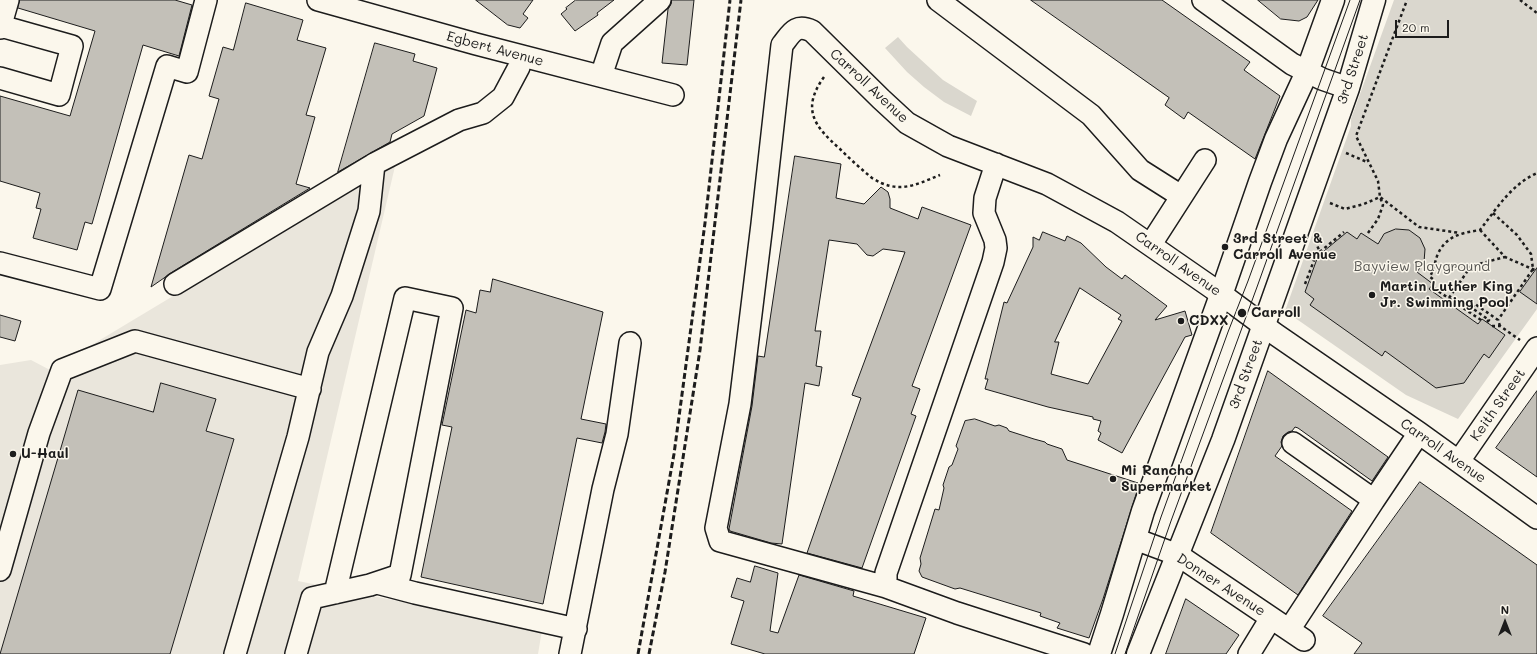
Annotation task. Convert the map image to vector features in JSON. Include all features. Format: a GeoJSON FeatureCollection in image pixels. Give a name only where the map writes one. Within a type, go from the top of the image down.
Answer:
{"type":"FeatureCollection","features":[{"type":"Feature","properties":{"kind":"main road"},"geometry":{"type":"LineString","coordinates":[[1099,654],[1143,511],[1276,139],[1307,72],[1334,0]]}},
{"type":"Feature","properties":{"kind":"main road","name":"3rd Street"},"geometry":{"type":"LineString","coordinates":[[1138,654],[1223,440],[1348,88],[1374,0]]}},
{"type":"Feature","properties":{"kind":"street"},"geometry":{"type":"LineString","coordinates":[[0,78],[59,95],[72,46],[0,27],[8,0]]}},
{"type":"Feature","properties":{"kind":"street"},"geometry":{"type":"LineString","coordinates":[[0,263],[100,289],[167,66],[187,72],[206,0]]}},
{"type":"Feature","properties":{"kind":"street","name":"Egbert Avenue"},"geometry":{"type":"LineString","coordinates":[[318,0],[520,56],[673,95]]}},
{"type":"Feature","properties":{"kind":"street"},"geometry":{"type":"LineString","coordinates":[[601,76],[612,43],[660,0]]}},
{"type":"Feature","properties":{"kind":"street"},"geometry":{"type":"LineString","coordinates":[[938,0],[1091,115],[1140,170],[1181,196]]}},
{"type":"Feature","properties":{"kind":"street"},"geometry":{"type":"LineString","coordinates":[[1203,0],[1292,64],[1307,72],[1348,88]]}},
{"type":"Feature","properties":{"kind":"street","name":"Carroll Avenue"},"geometry":{"type":"LineString","coordinates":[[886,587],[720,541],[716,528],[740,404],[782,45],[795,29],[806,28],[812,31],[881,99],[907,122],[948,146],[1048,184],[1117,222],[1151,244],[1263,326],[1459,461],[1537,518]]}},
{"type":"Feature","properties":{"kind":"street"},"geometry":{"type":"LineString","coordinates":[[175,284],[374,164],[459,120],[483,113],[504,97],[519,67],[520,56]]}},
{"type":"Feature","properties":{"kind":"street"},"geometry":{"type":"LineString","coordinates":[[1151,244],[1205,160]]}},
{"type":"Feature","properties":{"kind":"street"},"geometry":{"type":"LineString","coordinates":[[235,654],[298,437],[318,352],[342,296],[369,211],[374,164]]}},
{"type":"Feature","properties":{"kind":"street"},"geometry":{"type":"LineString","coordinates":[[996,164],[986,198],[984,213],[995,240],[996,248],[993,262],[886,573],[886,587],[957,613],[1084,654]]}},
{"type":"Feature","properties":{"kind":"street"},"geometry":{"type":"LineString","coordinates":[[296,654],[312,598],[335,593],[377,583],[400,575],[452,308],[404,298],[335,593]]}},
{"type":"Feature","properties":{"kind":"street"},"geometry":{"type":"LineString","coordinates":[[0,570],[39,433],[62,370],[134,341],[310,389]]}},
{"type":"Feature","properties":{"kind":"street"},"geometry":{"type":"LineString","coordinates":[[570,654],[603,488],[617,434],[630,344]]}},
{"type":"Feature","properties":{"kind":"street","name":"Keith Street"},"geometry":{"type":"LineString","coordinates":[[1459,461],[1536,350]]}},
{"type":"Feature","properties":{"kind":"street"},"geometry":{"type":"LineString","coordinates":[[1293,443],[1374,500],[1419,433]]}},
{"type":"Feature","properties":{"kind":"street","name":"Donner Avenue"},"geometry":{"type":"LineString","coordinates":[[1134,539],[1178,555],[1296,635],[1374,500]]}},
{"type":"Feature","properties":{"kind":"street"},"geometry":{"type":"LineString","coordinates":[[377,583],[576,629]]}},
{"type":"Feature","properties":{"kind":"street"},"geometry":{"type":"LineString","coordinates":[[1249,654],[1271,618]]}},
{"type":"Feature","properties":{"kind":"path"},"geometry":{"type":"LineString","coordinates":[[1368,233],[1378,219],[1382,205],[1378,181],[1356,136],[1407,0]]}},
{"type":"Feature","properties":{"kind":"path"},"geometry":{"type":"LineString","coordinates":[[1520,0],[1537,13]]}},
{"type":"Feature","properties":{"kind":"path"},"geometry":{"type":"LineString","coordinates":[[824,77],[818,86],[812,102],[812,110],[818,127],[825,136],[872,178],[880,184],[892,187],[903,187],[916,185],[940,175]]}},
{"type":"Feature","properties":{"kind":"path"},"geometry":{"type":"LineString","coordinates":[[1380,197],[1419,227],[1460,233],[1480,230],[1513,188],[1537,173]]}},
{"type":"Feature","properties":{"kind":"path"},"geometry":{"type":"LineString","coordinates":[[1330,203],[1345,209],[1364,204],[1380,197]]}},
{"type":"Feature","properties":{"kind":"path"},"geometry":{"type":"LineString","coordinates":[[1493,213],[1517,235],[1531,254],[1533,269],[1498,320]]}},
{"type":"Feature","properties":{"kind":"path"},"geometry":{"type":"LineString","coordinates":[[1480,230],[1505,257],[1537,271]]}},
{"type":"Feature","properties":{"kind":"path"},"geometry":{"type":"LineString","coordinates":[[1305,284],[1316,255],[1344,232]]}},
{"type":"Feature","properties":{"kind":"path"},"geometry":{"type":"LineString","coordinates":[[1460,233],[1449,240],[1442,247],[1437,257],[1435,268],[1430,277],[1434,280],[1435,289],[1481,320]]}},
{"type":"Feature","properties":{"kind":"path"},"geometry":{"type":"LineString","coordinates":[[1449,298],[1471,266],[1505,257]]}},
{"type":"Feature","properties":{"kind":"path"},"geometry":{"type":"LineString","coordinates":[[1488,322],[1489,320],[1472,308],[1475,304],[1498,320],[1500,326]]}},
{"type":"Feature","properties":{"kind":"path"},"geometry":{"type":"LineString","coordinates":[[1492,326],[1500,326],[1536,350]]}},
{"type":"Feature","properties":{"kind":"shaded area"},"geometry":{"type":"Polygon","coordinates":[[[396,162],[298,581],[542,630],[538,654],[0,654],[0,365],[31,360],[50,370],[396,162]]]}},
{"type":"Feature","properties":{"kind":"green space","name":"Bayview Playground"},"geometry":{"type":"Polygon","coordinates":[[[1394,0],[1537,0],[1537,309],[1458,419],[1406,395],[1285,311],[1351,126],[1351,119],[1394,0]]]}},
{"type":"Feature","properties":{"kind":"green space"},"geometry":{"type":"Polygon","coordinates":[[[898,37],[943,80],[977,101],[971,116],[944,102],[907,72],[885,48],[898,37]]]}},
{"type":"Feature","properties":{"kind":"building"},"geometry":{"type":"Polygon","coordinates":[[[20,0],[175,0],[192,5],[179,56],[143,45],[92,224],[85,222],[77,250],[33,238],[41,209],[36,208],[40,193],[0,181],[0,96],[70,116],[95,31],[18,8],[20,0]]]}},
{"type":"Feature","properties":{"kind":"building"},"geometry":{"type":"Polygon","coordinates":[[[476,0],[533,0],[523,14],[528,18],[520,28],[508,25],[476,0]]]}},
{"type":"Feature","properties":{"kind":"building"},"geometry":{"type":"Polygon","coordinates":[[[576,0],[614,0],[597,13],[598,15],[575,31],[561,14],[576,0]]]}},
{"type":"Feature","properties":{"kind":"building"},"geometry":{"type":"Polygon","coordinates":[[[672,0],[694,0],[687,65],[662,63],[668,9],[672,0]]]}},
{"type":"Feature","properties":{"kind":"building"},"geometry":{"type":"Polygon","coordinates":[[[1031,0],[1162,0],[1250,62],[1244,70],[1280,96],[1255,159],[1188,112],[1184,119],[1165,105],[1169,98],[1031,0]]]}},
{"type":"Feature","properties":{"kind":"building"},"geometry":{"type":"Polygon","coordinates":[[[1258,0],[1318,0],[1307,17],[1299,21],[1281,19],[1258,0]]]}},
{"type":"Feature","properties":{"kind":"building"},"geometry":{"type":"Polygon","coordinates":[[[246,3],[303,20],[297,40],[326,48],[306,115],[315,117],[296,184],[310,188],[169,274],[151,287],[189,155],[202,159],[219,99],[209,96],[223,47],[233,50],[246,3]]]}},
{"type":"Feature","properties":{"kind":"building"},"geometry":{"type":"Polygon","coordinates":[[[375,43],[415,54],[413,61],[437,68],[424,116],[392,134],[390,142],[338,172],[375,43]]]}},
{"type":"Feature","properties":{"kind":"building"},"geometry":{"type":"Polygon","coordinates":[[[795,156],[841,164],[836,198],[864,204],[881,187],[888,192],[890,208],[918,219],[922,207],[971,225],[912,386],[920,389],[911,414],[916,416],[862,568],[807,553],[861,398],[852,395],[905,252],[883,249],[873,256],[867,255],[857,244],[829,240],[815,331],[821,331],[816,366],[822,367],[819,386],[805,383],[782,544],[771,543],[730,531],[729,529],[752,406],[758,356],[764,357],[795,156]]]}},
{"type":"Feature","properties":{"kind":"building"},"geometry":{"type":"Polygon","coordinates":[[[1396,229],[1409,230],[1420,238],[1425,249],[1424,262],[1417,272],[1433,284],[1429,289],[1478,324],[1482,319],[1505,335],[1489,358],[1484,354],[1464,383],[1436,388],[1385,351],[1382,356],[1310,305],[1314,299],[1305,292],[1318,256],[1347,232],[1357,239],[1361,233],[1378,244],[1384,234],[1396,229]]]}},
{"type":"Feature","properties":{"kind":"building"},"geometry":{"type":"Polygon","coordinates":[[[1043,232],[1065,241],[1067,236],[1081,243],[1106,267],[1122,279],[1125,275],[1167,306],[1155,320],[1185,311],[1192,335],[1185,337],[1122,453],[1098,440],[1101,433],[1098,431],[1101,421],[1093,419],[1093,417],[1048,407],[985,389],[988,379],[985,379],[1004,302],[1007,303],[1033,247],[1033,237],[1039,240],[1043,232]],[[1080,288],[1055,342],[1059,342],[1051,374],[1088,384],[1122,321],[1118,319],[1121,315],[1080,288]]]}},
{"type":"Feature","properties":{"kind":"building"},"geometry":{"type":"Polygon","coordinates":[[[1537,268],[1537,304],[1520,292],[1537,268]]]}},
{"type":"Feature","properties":{"kind":"building"},"geometry":{"type":"Polygon","coordinates":[[[493,279],[603,312],[581,419],[606,424],[605,432],[602,443],[577,438],[543,604],[421,577],[452,427],[442,425],[466,310],[476,313],[480,290],[490,292],[493,279]]]}},
{"type":"Feature","properties":{"kind":"building"},"geometry":{"type":"Polygon","coordinates":[[[0,315],[21,321],[15,341],[0,337],[0,315]]]}},
{"type":"Feature","properties":{"kind":"building"},"geometry":{"type":"Polygon","coordinates":[[[1268,371],[1388,457],[1372,481],[1298,428],[1295,427],[1292,431],[1283,436],[1281,442],[1282,446],[1275,456],[1352,511],[1298,595],[1211,533],[1268,371]]]}},
{"type":"Feature","properties":{"kind":"building"},"geometry":{"type":"Polygon","coordinates":[[[161,383],[216,399],[206,431],[234,439],[170,654],[0,654],[78,390],[153,412],[161,383]]]}},
{"type":"Feature","properties":{"kind":"building"},"geometry":{"type":"Polygon","coordinates":[[[1537,391],[1537,477],[1496,448],[1537,391]]]}},
{"type":"Feature","properties":{"kind":"building"},"geometry":{"type":"Polygon","coordinates":[[[975,419],[995,426],[999,425],[1007,428],[1009,431],[1062,449],[1067,460],[1138,483],[1139,485],[1103,599],[1089,638],[1057,628],[1060,623],[1040,616],[1041,613],[960,588],[955,589],[922,577],[919,571],[921,564],[920,558],[935,509],[939,510],[944,488],[943,485],[949,467],[952,465],[958,449],[956,446],[965,421],[975,419]]]}},
{"type":"Feature","properties":{"kind":"building"},"geometry":{"type":"Polygon","coordinates":[[[1420,482],[1537,565],[1537,654],[1354,654],[1362,643],[1323,616],[1420,482]]]}},
{"type":"Feature","properties":{"kind":"building"},"geometry":{"type":"Polygon","coordinates":[[[755,566],[778,573],[770,631],[778,633],[799,575],[854,591],[853,596],[926,618],[914,654],[765,654],[731,644],[744,601],[731,597],[737,578],[750,582],[755,566]]]}},
{"type":"Feature","properties":{"kind":"building"},"geometry":{"type":"Polygon","coordinates":[[[1186,599],[1239,635],[1226,654],[1166,654],[1186,599]]]}},
{"type":"Feature","properties":{"kind":"tram line"},"geometry":{"type":"LineString","coordinates":[[1115,654],[1161,517],[1350,0]]}},
{"type":"Feature","properties":{"kind":"tram line"},"geometry":{"type":"LineString","coordinates":[[1125,654],[1171,521],[1360,0]]}},
{"type":"Feature","properties":{"kind":"railway"},"geometry":{"type":"LineString","coordinates":[[638,654],[674,454],[705,223],[730,0]]}},
{"type":"Feature","properties":{"kind":"railway"},"geometry":{"type":"LineString","coordinates":[[649,654],[665,572],[700,350],[741,0]]}},
{"type":"Feature","properties":{"kind":"place","name":"3rd Street & Carroll Avenue"},"geometry":{"type":"Point","coordinates":[1225,247]}},
{"type":"Feature","properties":{"kind":"place","name":"Martin Luther King Jr. Swimming Pool"},"geometry":{"type":"Point","coordinates":[1372,295]}},
{"type":"Feature","properties":{"kind":"place","name":"Carroll"},"geometry":{"type":"Point","coordinates":[1242,313]}},
{"type":"Feature","properties":{"kind":"place","name":"CDXX"},"geometry":{"type":"Point","coordinates":[1181,321]}},
{"type":"Feature","properties":{"kind":"place","name":"U-Haul"},"geometry":{"type":"Point","coordinates":[13,454]}},
{"type":"Feature","properties":{"kind":"place","name":"Mi Rancho Supermarket"},"geometry":{"type":"Point","coordinates":[1113,479]}}]}
